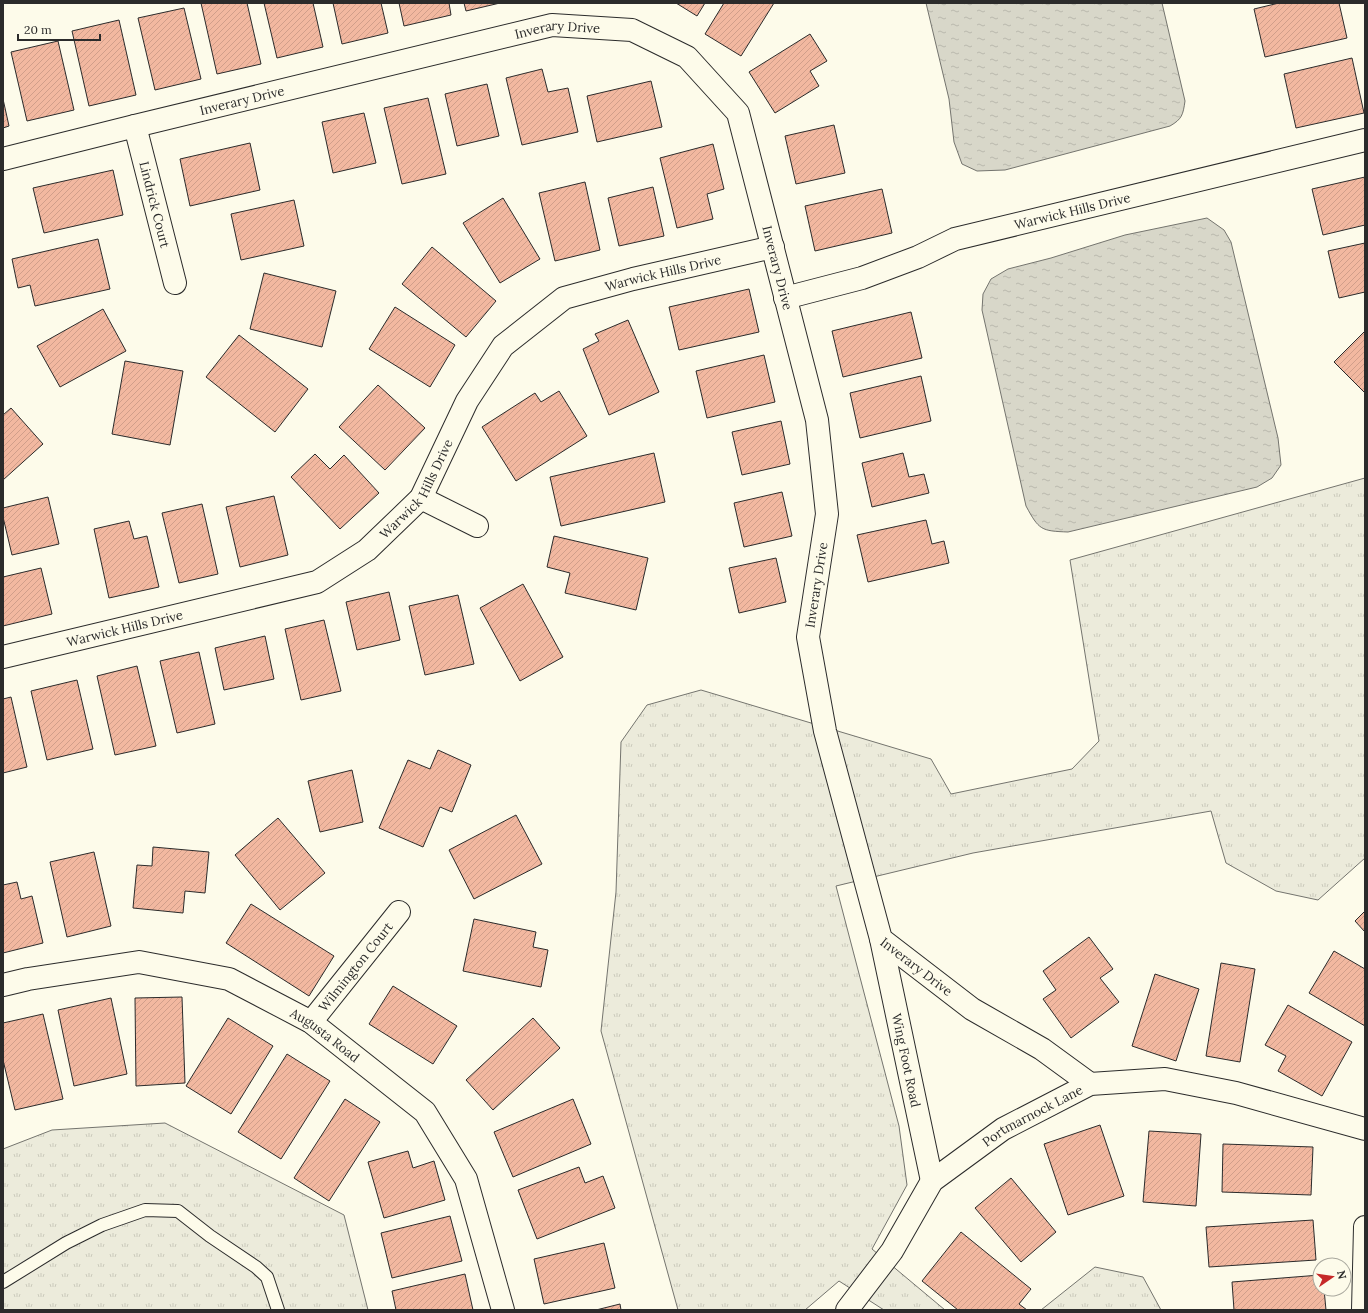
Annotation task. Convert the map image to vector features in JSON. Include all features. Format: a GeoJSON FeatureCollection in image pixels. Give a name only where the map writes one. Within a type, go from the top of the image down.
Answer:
{"type":"FeatureCollection","features":[{"type":"Feature","properties":{"kind":"street","name":"Inverary Drive"},"geometry":{"type":"LineString","coordinates":[[3,159],[552,25],[632,30],[687,57],[738,113],[817,420],[827,514],[808,636],[825,731],[881,939],[972,1009],[1042,1049],[1090,1084]]}},
{"type":"Feature","properties":{"kind":"street","name":"Lindrick Court"},"geometry":{"type":"LineString","coordinates":[[135,126],[175,283]]}},
{"type":"Feature","properties":{"kind":"street","name":"Warwick Hills Drive"},"geometry":{"type":"LineString","coordinates":[[785,298],[862,278],[918,257],[954,239],[1365,140]]}},
{"type":"Feature","properties":{"kind":"street","name":"Warwick Hills Drive"},"geometry":{"type":"LineString","coordinates":[[3,657],[317,582],[367,550],[421,498],[467,401],[503,346],[564,298],[633,279],[773,247]]}},
{"type":"Feature","properties":{"kind":"street"},"geometry":{"type":"LineString","coordinates":[[421,498],[477,526]]}},
{"type":"Feature","properties":{"kind":"street","name":"Wilmington Court"},"geometry":{"type":"LineString","coordinates":[[311,1022],[399,912]]}},
{"type":"Feature","properties":{"kind":"street","name":"Wing Foot Road"},"geometry":{"type":"LineString","coordinates":[[881,939],[932,1181]]}},
{"type":"Feature","properties":{"kind":"street","name":"Augusta Road"},"geometry":{"type":"LineString","coordinates":[[3,984],[138,962],[229,979],[311,1022],[425,1112],[466,1179],[503,1310]]}},
{"type":"Feature","properties":{"kind":"street","name":"Portmarnock Lane"},"geometry":{"type":"LineString","coordinates":[[846,1310],[892,1251],[932,1181],[1003,1129],[1090,1084],[1165,1080],[1236,1093],[1365,1129]]}},
{"type":"Feature","properties":{"kind":"street"},"geometry":{"type":"LineString","coordinates":[[1363,1310],[1365,1227]]}},
{"type":"Feature","properties":{"kind":"lane"},"geometry":{"type":"LineString","coordinates":[[3,1282],[66,1243],[102,1225],[145,1210],[178,1211],[210,1236],[256,1267],[267,1277],[278,1310]]}},
{"type":"Feature","properties":{"kind":"green space"},"geometry":{"type":"Polygon","coordinates":[[[1365,478],[1365,858],[1318,900],[1276,891],[1226,863],[1211,811],[973,853],[836,886],[899,1126],[907,1185],[872,1249],[945,1310],[884,1310],[839,1281],[805,1310],[678,1310],[601,1031],[616,892],[621,742],[647,705],[701,690],[931,759],[951,794],[1072,769],[1099,741],[1070,560],[1365,478]]]}},
{"type":"Feature","properties":{"kind":"green space"},"geometry":{"type":"Polygon","coordinates":[[[165,1123],[344,1215],[368,1310],[3,1310],[3,1149],[52,1130],[165,1123]]]}},
{"type":"Feature","properties":{"kind":"green space"},"geometry":{"type":"Polygon","coordinates":[[[1095,1267],[1143,1277],[1161,1310],[1041,1310],[1095,1267]]]}},
{"type":"Feature","properties":{"kind":"water"},"geometry":{"type":"Polygon","coordinates":[[[926,3],[1162,3],[1185,101],[1183,113],[1177,121],[1170,126],[1005,170],[977,171],[962,164],[954,142],[949,99],[926,3]]]}},
{"type":"Feature","properties":{"kind":"water"},"geometry":{"type":"Polygon","coordinates":[[[1207,218],[1224,230],[1231,242],[1278,438],[1281,465],[1272,478],[1257,487],[1068,532],[1052,531],[1042,528],[1034,520],[1026,506],[982,310],[983,294],[991,279],[1008,269],[1051,258],[1125,235],[1207,218]]]}},
{"type":"Feature","properties":{"kind":"building"},"geometry":{"type":"Polygon","coordinates":[[[201,3],[247,3],[261,64],[217,74],[201,3]]]}},
{"type":"Feature","properties":{"kind":"building"},"geometry":{"type":"Polygon","coordinates":[[[264,3],[313,3],[323,47],[277,58],[264,3]]]}},
{"type":"Feature","properties":{"kind":"building"},"geometry":{"type":"Polygon","coordinates":[[[333,3],[381,3],[388,33],[342,44],[333,3]]]}},
{"type":"Feature","properties":{"kind":"building"},"geometry":{"type":"Polygon","coordinates":[[[399,3],[449,3],[451,15],[404,26],[399,3]]]}},
{"type":"Feature","properties":{"kind":"building"},"geometry":{"type":"Polygon","coordinates":[[[464,3],[500,3],[466,11],[464,3]]]}},
{"type":"Feature","properties":{"kind":"building"},"geometry":{"type":"Polygon","coordinates":[[[676,3],[705,3],[697,16],[676,3]]]}},
{"type":"Feature","properties":{"kind":"building"},"geometry":{"type":"Polygon","coordinates":[[[724,3],[774,3],[741,56],[705,34],[724,3]]]}},
{"type":"Feature","properties":{"kind":"building"},"geometry":{"type":"Polygon","coordinates":[[[1279,3],[1339,3],[1347,38],[1265,57],[1254,9],[1279,3]]]}},
{"type":"Feature","properties":{"kind":"building"},"geometry":{"type":"Polygon","coordinates":[[[184,8],[201,79],[155,90],[138,18],[184,8]]]}},
{"type":"Feature","properties":{"kind":"building"},"geometry":{"type":"Polygon","coordinates":[[[119,20],[136,95],[89,106],[72,31],[119,20]]]}},
{"type":"Feature","properties":{"kind":"building"},"geometry":{"type":"Polygon","coordinates":[[[810,34],[827,61],[810,71],[819,86],[775,113],[749,72],[810,34]]]}},
{"type":"Feature","properties":{"kind":"building"},"geometry":{"type":"Polygon","coordinates":[[[58,41],[74,110],[27,121],[11,52],[58,41]]]}},
{"type":"Feature","properties":{"kind":"building"},"geometry":{"type":"Polygon","coordinates":[[[1352,58],[1364,113],[1296,128],[1284,74],[1352,58]]]}},
{"type":"Feature","properties":{"kind":"building"},"geometry":{"type":"Polygon","coordinates":[[[542,69],[548,92],[568,88],[578,132],[522,145],[506,78],[542,69]]]}},
{"type":"Feature","properties":{"kind":"building"},"geometry":{"type":"Polygon","coordinates":[[[651,81],[662,127],[597,142],[587,96],[651,81]]]}},
{"type":"Feature","properties":{"kind":"building"},"geometry":{"type":"Polygon","coordinates":[[[487,84],[499,136],[457,146],[445,94],[487,84]]]}},
{"type":"Feature","properties":{"kind":"building"},"geometry":{"type":"Polygon","coordinates":[[[428,98],[446,174],[402,184],[384,108],[428,98]]]}},
{"type":"Feature","properties":{"kind":"building"},"geometry":{"type":"Polygon","coordinates":[[[3,99],[9,126],[3,128],[3,99]]]}},
{"type":"Feature","properties":{"kind":"building"},"geometry":{"type":"Polygon","coordinates":[[[364,113],[376,163],[333,173],[322,122],[364,113]]]}},
{"type":"Feature","properties":{"kind":"building"},"geometry":{"type":"Polygon","coordinates":[[[834,125],[845,173],[796,184],[785,136],[834,125]]]}},
{"type":"Feature","properties":{"kind":"building"},"geometry":{"type":"Polygon","coordinates":[[[250,143],[260,190],[190,206],[180,159],[250,143]]]}},
{"type":"Feature","properties":{"kind":"building"},"geometry":{"type":"Polygon","coordinates":[[[713,144],[724,189],[707,194],[713,219],[677,228],[660,158],[713,144]]]}},
{"type":"Feature","properties":{"kind":"building"},"geometry":{"type":"Polygon","coordinates":[[[113,170],[123,215],[44,233],[33,188],[113,170]]]}},
{"type":"Feature","properties":{"kind":"building"},"geometry":{"type":"Polygon","coordinates":[[[1365,177],[1365,225],[1323,235],[1312,189],[1365,177]]]}},
{"type":"Feature","properties":{"kind":"building"},"geometry":{"type":"Polygon","coordinates":[[[585,182],[600,250],[555,261],[539,193],[585,182]]]}},
{"type":"Feature","properties":{"kind":"building"},"geometry":{"type":"Polygon","coordinates":[[[653,187],[664,236],[619,246],[608,198],[653,187]]]}},
{"type":"Feature","properties":{"kind":"building"},"geometry":{"type":"Polygon","coordinates":[[[882,189],[892,233],[815,251],[805,206],[882,189]]]}},
{"type":"Feature","properties":{"kind":"building"},"geometry":{"type":"Polygon","coordinates":[[[503,198],[540,259],[500,283],[463,223],[503,198]]]}},
{"type":"Feature","properties":{"kind":"building"},"geometry":{"type":"Polygon","coordinates":[[[294,200],[304,246],[241,260],[231,214],[294,200]]]}},
{"type":"Feature","properties":{"kind":"building"},"geometry":{"type":"Polygon","coordinates":[[[98,239],[110,289],[35,306],[30,285],[18,288],[12,259],[98,239]]]}},
{"type":"Feature","properties":{"kind":"building"},"geometry":{"type":"Polygon","coordinates":[[[1365,243],[1365,292],[1339,298],[1328,251],[1365,243]]]}},
{"type":"Feature","properties":{"kind":"building"},"geometry":{"type":"Polygon","coordinates":[[[432,247],[496,301],[466,337],[402,284],[432,247]]]}},
{"type":"Feature","properties":{"kind":"building"},"geometry":{"type":"Polygon","coordinates":[[[264,273],[336,291],[322,347],[250,329],[264,273]]]}},
{"type":"Feature","properties":{"kind":"building"},"geometry":{"type":"Polygon","coordinates":[[[749,289],[759,332],[679,350],[669,307],[749,289]]]}},
{"type":"Feature","properties":{"kind":"building"},"geometry":{"type":"Polygon","coordinates":[[[395,307],[455,345],[430,387],[369,349],[395,307]]]}},
{"type":"Feature","properties":{"kind":"building"},"geometry":{"type":"Polygon","coordinates":[[[103,309],[126,351],[60,387],[37,346],[103,309]]]}},
{"type":"Feature","properties":{"kind":"building"},"geometry":{"type":"Polygon","coordinates":[[[911,312],[922,358],[843,377],[832,331],[911,312]]]}},
{"type":"Feature","properties":{"kind":"building"},"geometry":{"type":"Polygon","coordinates":[[[628,320],[659,392],[609,415],[583,349],[599,341],[595,334],[628,320]]]}},
{"type":"Feature","properties":{"kind":"building"},"geometry":{"type":"Polygon","coordinates":[[[1365,331],[1365,393],[1334,362],[1365,331]]]}},
{"type":"Feature","properties":{"kind":"building"},"geometry":{"type":"Polygon","coordinates":[[[239,335],[308,389],[275,432],[206,377],[239,335]]]}},
{"type":"Feature","properties":{"kind":"building"},"geometry":{"type":"Polygon","coordinates":[[[764,355],[775,402],[707,418],[696,371],[764,355]]]}},
{"type":"Feature","properties":{"kind":"building"},"geometry":{"type":"Polygon","coordinates":[[[125,361],[183,371],[170,445],[112,434],[125,361]]]}},
{"type":"Feature","properties":{"kind":"building"},"geometry":{"type":"Polygon","coordinates":[[[921,376],[931,421],[860,438],[850,393],[921,376]]]}},
{"type":"Feature","properties":{"kind":"building"},"geometry":{"type":"Polygon","coordinates":[[[378,385],[425,428],[385,470],[339,427],[378,385]]]}},
{"type":"Feature","properties":{"kind":"building"},"geometry":{"type":"Polygon","coordinates":[[[559,391],[587,436],[516,481],[482,427],[535,393],[541,402],[559,391]]]}},
{"type":"Feature","properties":{"kind":"building"},"geometry":{"type":"Polygon","coordinates":[[[11,408],[43,444],[3,480],[3,415],[11,408]]]}},
{"type":"Feature","properties":{"kind":"building"},"geometry":{"type":"Polygon","coordinates":[[[781,421],[790,464],[742,475],[732,432],[781,421]]]}},
{"type":"Feature","properties":{"kind":"building"},"geometry":{"type":"Polygon","coordinates":[[[654,453],[665,502],[561,526],[550,477],[654,453]]]}},
{"type":"Feature","properties":{"kind":"building"},"geometry":{"type":"Polygon","coordinates":[[[903,453],[909,477],[924,474],[929,493],[872,507],[862,463],[903,453]]]}},
{"type":"Feature","properties":{"kind":"building"},"geometry":{"type":"Polygon","coordinates":[[[315,454],[330,469],[344,455],[379,493],[340,529],[291,477],[315,454]]]}},
{"type":"Feature","properties":{"kind":"building"},"geometry":{"type":"Polygon","coordinates":[[[782,492],[792,536],[744,547],[734,503],[782,492]]]}},
{"type":"Feature","properties":{"kind":"building"},"geometry":{"type":"Polygon","coordinates":[[[274,496],[288,555],[240,567],[226,507],[274,496]]]}},
{"type":"Feature","properties":{"kind":"building"},"geometry":{"type":"Polygon","coordinates":[[[48,497],[59,544],[12,555],[3,517],[3,508],[48,497]]]}},
{"type":"Feature","properties":{"kind":"building"},"geometry":{"type":"Polygon","coordinates":[[[202,504],[218,574],[179,583],[162,513],[202,504]]]}},
{"type":"Feature","properties":{"kind":"building"},"geometry":{"type":"Polygon","coordinates":[[[926,520],[932,544],[944,541],[949,563],[868,582],[857,535],[926,520]]]}},
{"type":"Feature","properties":{"kind":"building"},"geometry":{"type":"Polygon","coordinates":[[[129,521],[134,539],[147,536],[159,587],[109,598],[94,529],[129,521]]]}},
{"type":"Feature","properties":{"kind":"building"},"geometry":{"type":"Polygon","coordinates":[[[554,536],[648,558],[636,610],[565,593],[570,573],[547,567],[554,536]]]}},
{"type":"Feature","properties":{"kind":"building"},"geometry":{"type":"Polygon","coordinates":[[[776,558],[786,602],[739,613],[729,568],[776,558]]]}},
{"type":"Feature","properties":{"kind":"building"},"geometry":{"type":"Polygon","coordinates":[[[41,568],[52,614],[3,626],[3,577],[41,568]]]}},
{"type":"Feature","properties":{"kind":"building"},"geometry":{"type":"Polygon","coordinates":[[[523,584],[563,657],[520,681],[480,608],[523,584]]]}},
{"type":"Feature","properties":{"kind":"building"},"geometry":{"type":"Polygon","coordinates":[[[389,592],[400,640],[357,650],[346,602],[389,592]]]}},
{"type":"Feature","properties":{"kind":"building"},"geometry":{"type":"Polygon","coordinates":[[[458,595],[474,664],[425,675],[409,606],[458,595]]]}},
{"type":"Feature","properties":{"kind":"building"},"geometry":{"type":"Polygon","coordinates":[[[324,620],[341,691],[301,700],[285,629],[324,620]]]}},
{"type":"Feature","properties":{"kind":"building"},"geometry":{"type":"Polygon","coordinates":[[[265,636],[274,679],[224,690],[215,648],[265,636]]]}},
{"type":"Feature","properties":{"kind":"building"},"geometry":{"type":"Polygon","coordinates":[[[199,652],[215,724],[177,733],[160,661],[199,652]]]}},
{"type":"Feature","properties":{"kind":"building"},"geometry":{"type":"Polygon","coordinates":[[[137,666],[156,746],[115,755],[97,676],[137,666]]]}},
{"type":"Feature","properties":{"kind":"building"},"geometry":{"type":"Polygon","coordinates":[[[77,680],[93,749],[47,760],[31,691],[77,680]]]}},
{"type":"Feature","properties":{"kind":"building"},"geometry":{"type":"Polygon","coordinates":[[[11,697],[27,767],[3,773],[3,699],[11,697]]]}},
{"type":"Feature","properties":{"kind":"building"},"geometry":{"type":"Polygon","coordinates":[[[438,750],[471,765],[452,812],[440,807],[423,847],[379,828],[408,760],[430,769],[438,750]]]}},
{"type":"Feature","properties":{"kind":"building"},"geometry":{"type":"Polygon","coordinates":[[[352,770],[363,822],[320,832],[308,781],[352,770]]]}},
{"type":"Feature","properties":{"kind":"building"},"geometry":{"type":"Polygon","coordinates":[[[516,815],[542,864],[474,899],[449,850],[516,815]]]}},
{"type":"Feature","properties":{"kind":"building"},"geometry":{"type":"Polygon","coordinates":[[[278,818],[325,873],[280,910],[235,855],[278,818]]]}},
{"type":"Feature","properties":{"kind":"building"},"geometry":{"type":"Polygon","coordinates":[[[153,847],[209,852],[205,893],[185,891],[183,913],[133,908],[137,865],[152,866],[153,847]]]}},
{"type":"Feature","properties":{"kind":"building"},"geometry":{"type":"Polygon","coordinates":[[[94,852],[111,926],[67,937],[50,862],[94,852]]]}},
{"type":"Feature","properties":{"kind":"building"},"geometry":{"type":"Polygon","coordinates":[[[17,882],[21,899],[32,896],[43,943],[3,953],[3,885],[17,882]]]}},
{"type":"Feature","properties":{"kind":"building"},"geometry":{"type":"Polygon","coordinates":[[[251,904],[334,956],[309,996],[226,943],[251,904]]]}},
{"type":"Feature","properties":{"kind":"building"},"geometry":{"type":"Polygon","coordinates":[[[1365,911],[1365,932],[1355,921],[1365,911]]]}},
{"type":"Feature","properties":{"kind":"building"},"geometry":{"type":"Polygon","coordinates":[[[474,919],[536,932],[533,947],[548,950],[541,987],[463,971],[474,919]]]}},
{"type":"Feature","properties":{"kind":"building"},"geometry":{"type":"Polygon","coordinates":[[[1089,937],[1113,969],[1100,978],[1119,1002],[1071,1038],[1043,999],[1056,990],[1043,971],[1089,937]]]}},
{"type":"Feature","properties":{"kind":"building"},"geometry":{"type":"Polygon","coordinates":[[[1334,951],[1365,969],[1365,1026],[1309,993],[1334,951]]]}},
{"type":"Feature","properties":{"kind":"building"},"geometry":{"type":"Polygon","coordinates":[[[1221,963],[1255,969],[1240,1062],[1206,1056],[1221,963]]]}},
{"type":"Feature","properties":{"kind":"building"},"geometry":{"type":"Polygon","coordinates":[[[1155,974],[1199,989],[1176,1061],[1132,1046],[1155,974]]]}},
{"type":"Feature","properties":{"kind":"building"},"geometry":{"type":"Polygon","coordinates":[[[393,986],[457,1026],[433,1064],[369,1024],[393,986]]]}},
{"type":"Feature","properties":{"kind":"building"},"geometry":{"type":"Polygon","coordinates":[[[182,997],[185,1083],[136,1086],[135,998],[182,997]]]}},
{"type":"Feature","properties":{"kind":"building"},"geometry":{"type":"Polygon","coordinates":[[[111,998],[127,1074],[74,1086],[58,1010],[111,998]]]}},
{"type":"Feature","properties":{"kind":"building"},"geometry":{"type":"Polygon","coordinates":[[[1288,1005],[1352,1042],[1322,1096],[1278,1071],[1286,1056],[1265,1045],[1288,1005]]]}},
{"type":"Feature","properties":{"kind":"building"},"geometry":{"type":"Polygon","coordinates":[[[43,1014],[63,1099],[15,1110],[3,1060],[3,1023],[43,1014]]]}},
{"type":"Feature","properties":{"kind":"building"},"geometry":{"type":"Polygon","coordinates":[[[228,1018],[273,1046],[231,1114],[186,1086],[228,1018]]]}},
{"type":"Feature","properties":{"kind":"building"},"geometry":{"type":"Polygon","coordinates":[[[533,1018],[560,1048],[493,1110],[466,1080],[533,1018]]]}},
{"type":"Feature","properties":{"kind":"building"},"geometry":{"type":"Polygon","coordinates":[[[287,1054],[330,1081],[281,1159],[238,1132],[287,1054]]]}},
{"type":"Feature","properties":{"kind":"building"},"geometry":{"type":"Polygon","coordinates":[[[345,1099],[380,1122],[329,1201],[294,1178],[345,1099]]]}},
{"type":"Feature","properties":{"kind":"building"},"geometry":{"type":"Polygon","coordinates":[[[573,1099],[591,1144],[513,1177],[494,1132],[573,1099]]]}},
{"type":"Feature","properties":{"kind":"building"},"geometry":{"type":"Polygon","coordinates":[[[1100,1125],[1124,1196],[1068,1215],[1044,1144],[1100,1125]]]}},
{"type":"Feature","properties":{"kind":"building"},"geometry":{"type":"Polygon","coordinates":[[[1149,1131],[1201,1134],[1196,1206],[1143,1202],[1149,1131]]]}},
{"type":"Feature","properties":{"kind":"building"},"geometry":{"type":"Polygon","coordinates":[[[1223,1144],[1313,1147],[1311,1195],[1222,1192],[1223,1144]]]}},
{"type":"Feature","properties":{"kind":"building"},"geometry":{"type":"Polygon","coordinates":[[[408,1151],[413,1168],[434,1161],[445,1200],[384,1218],[368,1162],[408,1151]]]}},
{"type":"Feature","properties":{"kind":"building"},"geometry":{"type":"Polygon","coordinates":[[[579,1167],[585,1183],[603,1176],[615,1208],[537,1239],[518,1190],[579,1167]]]}},
{"type":"Feature","properties":{"kind":"building"},"geometry":{"type":"Polygon","coordinates":[[[1011,1178],[1056,1232],[1021,1262],[975,1208],[1011,1178]]]}},
{"type":"Feature","properties":{"kind":"building"},"geometry":{"type":"Polygon","coordinates":[[[450,1216],[462,1261],[392,1278],[381,1233],[450,1216]]]}},
{"type":"Feature","properties":{"kind":"building"},"geometry":{"type":"Polygon","coordinates":[[[1313,1220],[1316,1257],[1312,1257],[1312,1260],[1209,1267],[1206,1227],[1313,1220]]]}},
{"type":"Feature","properties":{"kind":"building"},"geometry":{"type":"Polygon","coordinates":[[[961,1232],[1031,1289],[1019,1304],[1027,1310],[958,1310],[922,1281],[961,1232]]]}},
{"type":"Feature","properties":{"kind":"building"},"geometry":{"type":"Polygon","coordinates":[[[604,1243],[615,1288],[544,1304],[534,1259],[604,1243]]]}},
{"type":"Feature","properties":{"kind":"building"},"geometry":{"type":"Polygon","coordinates":[[[465,1274],[473,1310],[396,1310],[392,1291],[465,1274]]]}},
{"type":"Feature","properties":{"kind":"building"},"geometry":{"type":"Polygon","coordinates":[[[1312,1276],[1312,1297],[1325,1297],[1326,1310],[1234,1310],[1232,1282],[1312,1276]]]}},
{"type":"Feature","properties":{"kind":"building"},"geometry":{"type":"Polygon","coordinates":[[[620,1304],[621,1310],[596,1310],[620,1304]]]}}]}
